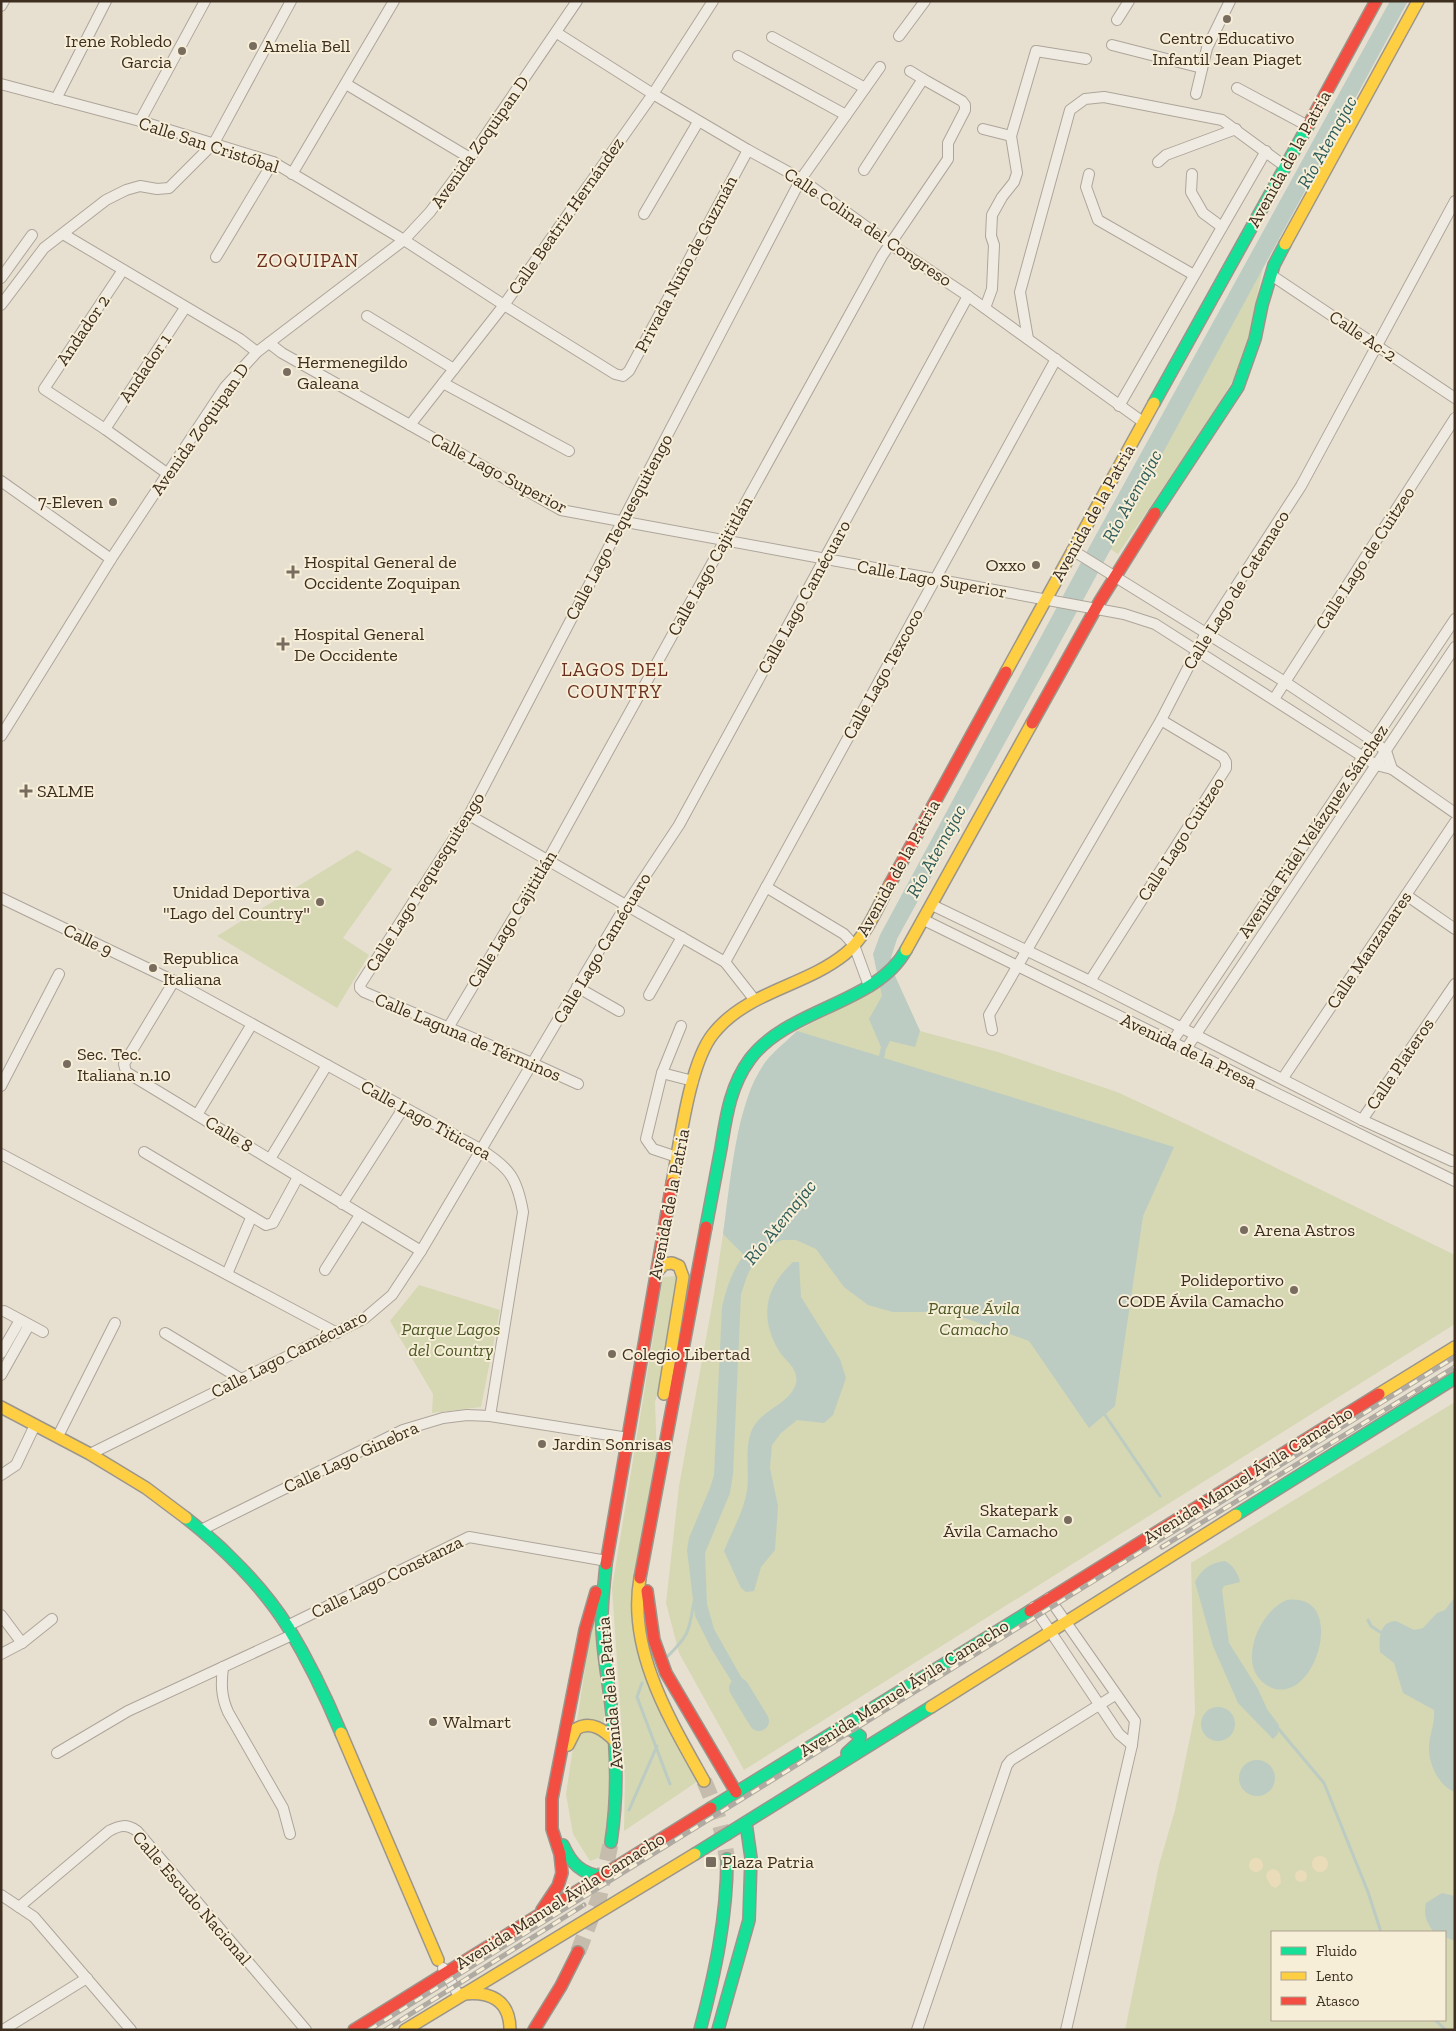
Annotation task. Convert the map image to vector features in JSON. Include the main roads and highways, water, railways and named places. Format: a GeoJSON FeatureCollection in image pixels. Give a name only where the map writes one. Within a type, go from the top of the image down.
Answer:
{"type":"FeatureCollection","features":[{"type":"Feature","properties":{"kind":"main road","name":"Avenida de la Patria"},"geometry":{"type":"LineString","coordinates":[[611,1842],[617,1797],[615,1742],[602,1647],[603,1592],[655,1274],[677,1157],[693,1081],[701,1055],[712,1034],[729,1016],[754,999],[792,985],[827,968],[854,945],[865,931],[1076,552],[1143,422],[1286,167],[1376,1]]}},
{"type":"Feature","properties":{"kind":"main road","name":"Avenida de la Patria"},"geometry":{"type":"LineString","coordinates":[[704,1780],[665,1712],[644,1657],[638,1615],[638,1590],[730,1098],[740,1075],[753,1055],[787,1026],[878,980],[903,956],[1090,608],[1238,387],[1255,339],[1271,275],[1418,1]]}},
{"type":"Feature","properties":{"kind":"main road"},"geometry":{"type":"LineString","coordinates":[[655,1274],[664,1264],[672,1263],[678,1266],[683,1277],[664,1392],[662,1464]]}},
{"type":"Feature","properties":{"kind":"main road","name":"Avenida Manuel Ávila Camacho"},"geometry":{"type":"LineString","coordinates":[[354,2030],[1455,1347]]}},
{"type":"Feature","properties":{"kind":"main road","name":"Avenida Manuel Ávila Camacho"},"geometry":{"type":"LineString","coordinates":[[405,2030],[746,1823],[1455,1378]]}},
{"type":"Feature","properties":{"kind":"main road"},"geometry":{"type":"LineString","coordinates":[[1,1406],[90,1454],[146,1488],[201,1530],[225,1551],[247,1575],[289,1630],[313,1674],[337,1724],[438,1960]]}},
{"type":"Feature","properties":{"kind":"main road"},"geometry":{"type":"LineString","coordinates":[[645,1549],[648,1605],[653,1633],[666,1674],[736,1792]]}},
{"type":"Feature","properties":{"kind":"main road"},"geometry":{"type":"LineString","coordinates":[[536,1916],[550,1900],[560,1880],[562,1860],[554,1838],[551,1820],[552,1799],[585,1630],[607,1561]]}},
{"type":"Feature","properties":{"kind":"main road"},"geometry":{"type":"LineString","coordinates":[[602,1876],[588,1875],[573,1865],[561,1842],[556,1820],[556,1807],[569,1738],[574,1730],[582,1726],[594,1725],[605,1731],[615,1742]]}},
{"type":"Feature","properties":{"kind":"main road"},"geometry":{"type":"LineString","coordinates":[[812,1781],[860,1740],[858,1734],[850,1729],[831,1734]]}},
{"type":"Feature","properties":{"kind":"main road"},"geometry":{"type":"LineString","coordinates":[[718,2030],[749,1920],[751,1858],[746,1823]]}},
{"type":"Feature","properties":{"kind":"main road"},"geometry":{"type":"LineString","coordinates":[[700,2030],[723,1934],[727,1902],[727,1859]]}},
{"type":"Feature","properties":{"kind":"main road"},"geometry":{"type":"LineString","coordinates":[[534,2030],[561,1986],[578,1952]]}},
{"type":"Feature","properties":{"kind":"main road"},"geometry":{"type":"LineString","coordinates":[[459,1996],[480,1993],[499,2000],[508,2012],[510,2030]]}},
{"type":"Feature","properties":{"kind":"water"},"geometry":{"type":"Polygon","coordinates":[[[1390,1],[1408,1],[897,939],[891,958],[895,976],[920,1031],[915,1047],[890,1041],[884,1058],[1174,1147],[1143,1216],[1115,1406],[1089,1428],[1029,1341],[948,1312],[893,1312],[868,1305],[844,1287],[816,1249],[796,1240],[782,1240],[769,1246],[753,1264],[741,1294],[733,1474],[730,1493],[705,1553],[707,1604],[714,1629],[757,1705],[753,1712],[749,1709],[712,1650],[695,1616],[687,1550],[689,1538],[714,1475],[722,1307],[730,1280],[744,1255],[723,1234],[736,1143],[748,1096],[756,1076],[767,1060],[797,1031],[879,1056],[881,1047],[869,1019],[882,996],[873,954],[880,935],[1092,542],[1390,1]]]}},
{"type":"Feature","properties":{"kind":"water"},"geometry":{"type":"Polygon","coordinates":[[[793,1262],[799,1262],[801,1297],[840,1359],[846,1378],[833,1415],[824,1423],[797,1420],[781,1433],[772,1445],[770,1468],[778,1506],[775,1550],[761,1567],[754,1591],[746,1592],[741,1588],[724,1551],[741,1513],[747,1490],[748,1449],[754,1426],[758,1420],[789,1396],[796,1383],[794,1369],[779,1351],[769,1326],[767,1315],[771,1293],[776,1282],[793,1262]]]}},
{"type":"Feature","properties":{"kind":"water"},"geometry":{"type":"Polygon","coordinates":[[[1225,1561],[1235,1570],[1240,1582],[1224,1586],[1222,1590],[1229,1643],[1258,1689],[1267,1709],[1279,1725],[1278,1734],[1273,1739],[1238,1703],[1213,1646],[1195,1582],[1200,1573],[1207,1567],[1225,1561]]]}},
{"type":"Feature","properties":{"kind":"water"},"geometry":{"type":"Polygon","coordinates":[[[1455,1597],[1455,1792],[1444,1785],[1439,1779],[1430,1759],[1429,1746],[1434,1710],[1403,1693],[1394,1663],[1380,1652],[1380,1641],[1381,1632],[1386,1624],[1396,1621],[1414,1630],[1423,1628],[1437,1613],[1445,1610],[1455,1597]]]}},
{"type":"Feature","properties":{"kind":"water"},"geometry":{"type":"Polygon","coordinates":[[[1287,1600],[1306,1602],[1317,1613],[1321,1629],[1319,1648],[1312,1666],[1301,1681],[1286,1689],[1270,1687],[1259,1679],[1253,1668],[1252,1655],[1254,1641],[1259,1628],[1276,1606],[1287,1600]]]}},
{"type":"Feature","properties":{"kind":"water"},"geometry":{"type":"Polygon","coordinates":[[[1218,1707],[1225,1708],[1230,1712],[1234,1717],[1234,1731],[1230,1736],[1225,1740],[1218,1741],[1211,1740],[1206,1736],[1202,1731],[1201,1724],[1202,1717],[1206,1712],[1211,1708],[1218,1707]]]}},
{"type":"Feature","properties":{"kind":"water"},"geometry":{"type":"Polygon","coordinates":[[[1257,1760],[1264,1761],[1270,1765],[1274,1771],[1274,1785],[1270,1791],[1264,1795],[1257,1796],[1250,1795],[1244,1791],[1240,1785],[1239,1778],[1240,1771],[1244,1765],[1250,1761],[1257,1760]]]}},
{"type":"Feature","properties":{"kind":"water"},"geometry":{"type":"Polygon","coordinates":[[[1442,1893],[1455,1896],[1455,1941],[1446,1937],[1446,1931],[1433,1931],[1429,1926],[1426,1919],[1426,1903],[1442,1893]]]}},
{"type":"Feature","properties":{"kind":"waterway"},"geometry":{"type":"LineString","coordinates":[[1103,1412],[1160,1496]]}},
{"type":"Feature","properties":{"kind":"waterway"},"geometry":{"type":"LineString","coordinates":[[667,1657],[687,1632],[694,1602]]}},
{"type":"Feature","properties":{"kind":"waterway"},"geometry":{"type":"LineString","coordinates":[[1368,1620],[1371,1626],[1380,1632]]}},
{"type":"Feature","properties":{"kind":"waterway"},"geometry":{"type":"LineString","coordinates":[[642,1683],[637,1697],[670,1784]]}},
{"type":"Feature","properties":{"kind":"waterway","name":"Río Atemajac"},"geometry":{"type":"LineString","coordinates":[[739,1688],[759,1721]]}},
{"type":"Feature","properties":{"kind":"waterway"},"geometry":{"type":"LineString","coordinates":[[1276,1726],[1324,1783],[1368,1892],[1381,1931]]}},
{"type":"Feature","properties":{"kind":"waterway"},"geometry":{"type":"LineString","coordinates":[[629,1810],[657,1746]]}},
{"type":"Feature","properties":{"kind":"waterway"},"geometry":{"type":"LineString","coordinates":[[1436,2021],[1446,2030]]}},
{"type":"Feature","properties":{"kind":"tunnel"},"geometry":{"type":"LineString","coordinates":[[704,1781],[718,1819],[727,1859]]}},
{"type":"Feature","properties":{"kind":"tunnel"},"geometry":{"type":"LineString","coordinates":[[578,1952],[599,1898],[611,1842]]}},
{"type":"Feature","properties":{"kind":"railway"},"geometry":{"type":"LineString","coordinates":[[369,2030],[1455,1357]]}},
{"type":"Feature","properties":{"kind":"railway"},"geometry":{"type":"LineString","coordinates":[[1162,1547],[1455,1367]]}},
{"type":"Feature","properties":{"kind":"railway"},"geometry":{"type":"LineString","coordinates":[[385,2030],[584,1905]]}},
{"type":"Feature","properties":{"kind":"place","name":"Centro Educativo Infantil Jean Piaget"},"geometry":{"type":"Point","coordinates":[1227,19]}},
{"type":"Feature","properties":{"kind":"place","name":"Amelia Bell"},"geometry":{"type":"Point","coordinates":[253,46]}},
{"type":"Feature","properties":{"kind":"place","name":"Irene Robledo Garcia"},"geometry":{"type":"Point","coordinates":[182,51]}},
{"type":"Feature","properties":{"kind":"place","name":"Hermenegildo Galeana"},"geometry":{"type":"Point","coordinates":[287,372]}},
{"type":"Feature","properties":{"kind":"place","name":"7-Eleven"},"geometry":{"type":"Point","coordinates":[113,502]}},
{"type":"Feature","properties":{"kind":"place","name":"Oxxo"},"geometry":{"type":"Point","coordinates":[1036,565]}},
{"type":"Feature","properties":{"kind":"place","name":"Hospital General de Occidente Zoquipan"},"geometry":{"type":"Point","coordinates":[293,572]}},
{"type":"Feature","properties":{"kind":"place","name":"Hospital General De Occidente"},"geometry":{"type":"Point","coordinates":[283,644]}},
{"type":"Feature","properties":{"kind":"place","name":"SALME"},"geometry":{"type":"Point","coordinates":[26,791]}},
{"type":"Feature","properties":{"kind":"place","name":"Unidad Deportiva \"Lago del Country\""},"geometry":{"type":"Point","coordinates":[320,902]}},
{"type":"Feature","properties":{"kind":"place","name":"Republica Italiana"},"geometry":{"type":"Point","coordinates":[153,968]}},
{"type":"Feature","properties":{"kind":"place","name":"Sec. Tec. Italiana n.10"},"geometry":{"type":"Point","coordinates":[67,1064]}},
{"type":"Feature","properties":{"kind":"place","name":"Arena Astros"},"geometry":{"type":"Point","coordinates":[1244,1230]}},
{"type":"Feature","properties":{"kind":"place","name":"Polideportivo CODE Ávila Camacho"},"geometry":{"type":"Point","coordinates":[1294,1290]}},
{"type":"Feature","properties":{"kind":"place","name":"Colegio Libertad"},"geometry":{"type":"Point","coordinates":[612,1354]}},
{"type":"Feature","properties":{"kind":"place","name":"Jardin Sonrisas"},"geometry":{"type":"Point","coordinates":[542,1444]}},
{"type":"Feature","properties":{"kind":"place","name":"Skatepark Ávila Camacho"},"geometry":{"type":"Point","coordinates":[1068,1520]}},
{"type":"Feature","properties":{"kind":"place","name":"Walmart"},"geometry":{"type":"Point","coordinates":[433,1722]}},
{"type":"Feature","properties":{"kind":"place","name":"Plaza Patria"},"geometry":{"type":"Point","coordinates":[711,1862]}},
{"type":"Feature","properties":{"kind":"district","name":"ZOQUIPAN"},"geometry":{"type":"Point","coordinates":[308,260]}},
{"type":"Feature","properties":{"kind":"district","name":"LAGOS DEL COUNTRY"},"geometry":{"type":"Point","coordinates":[615,680]}},
{"type":"Feature","properties":{"kind":"park label","name":"Parque Ávila Camacho"},"geometry":{"type":"Point","coordinates":[974,1318]}},
{"type":"Feature","properties":{"kind":"park label","name":"Parque Lagos del Country"},"geometry":{"type":"Point","coordinates":[451,1339]}}]}
